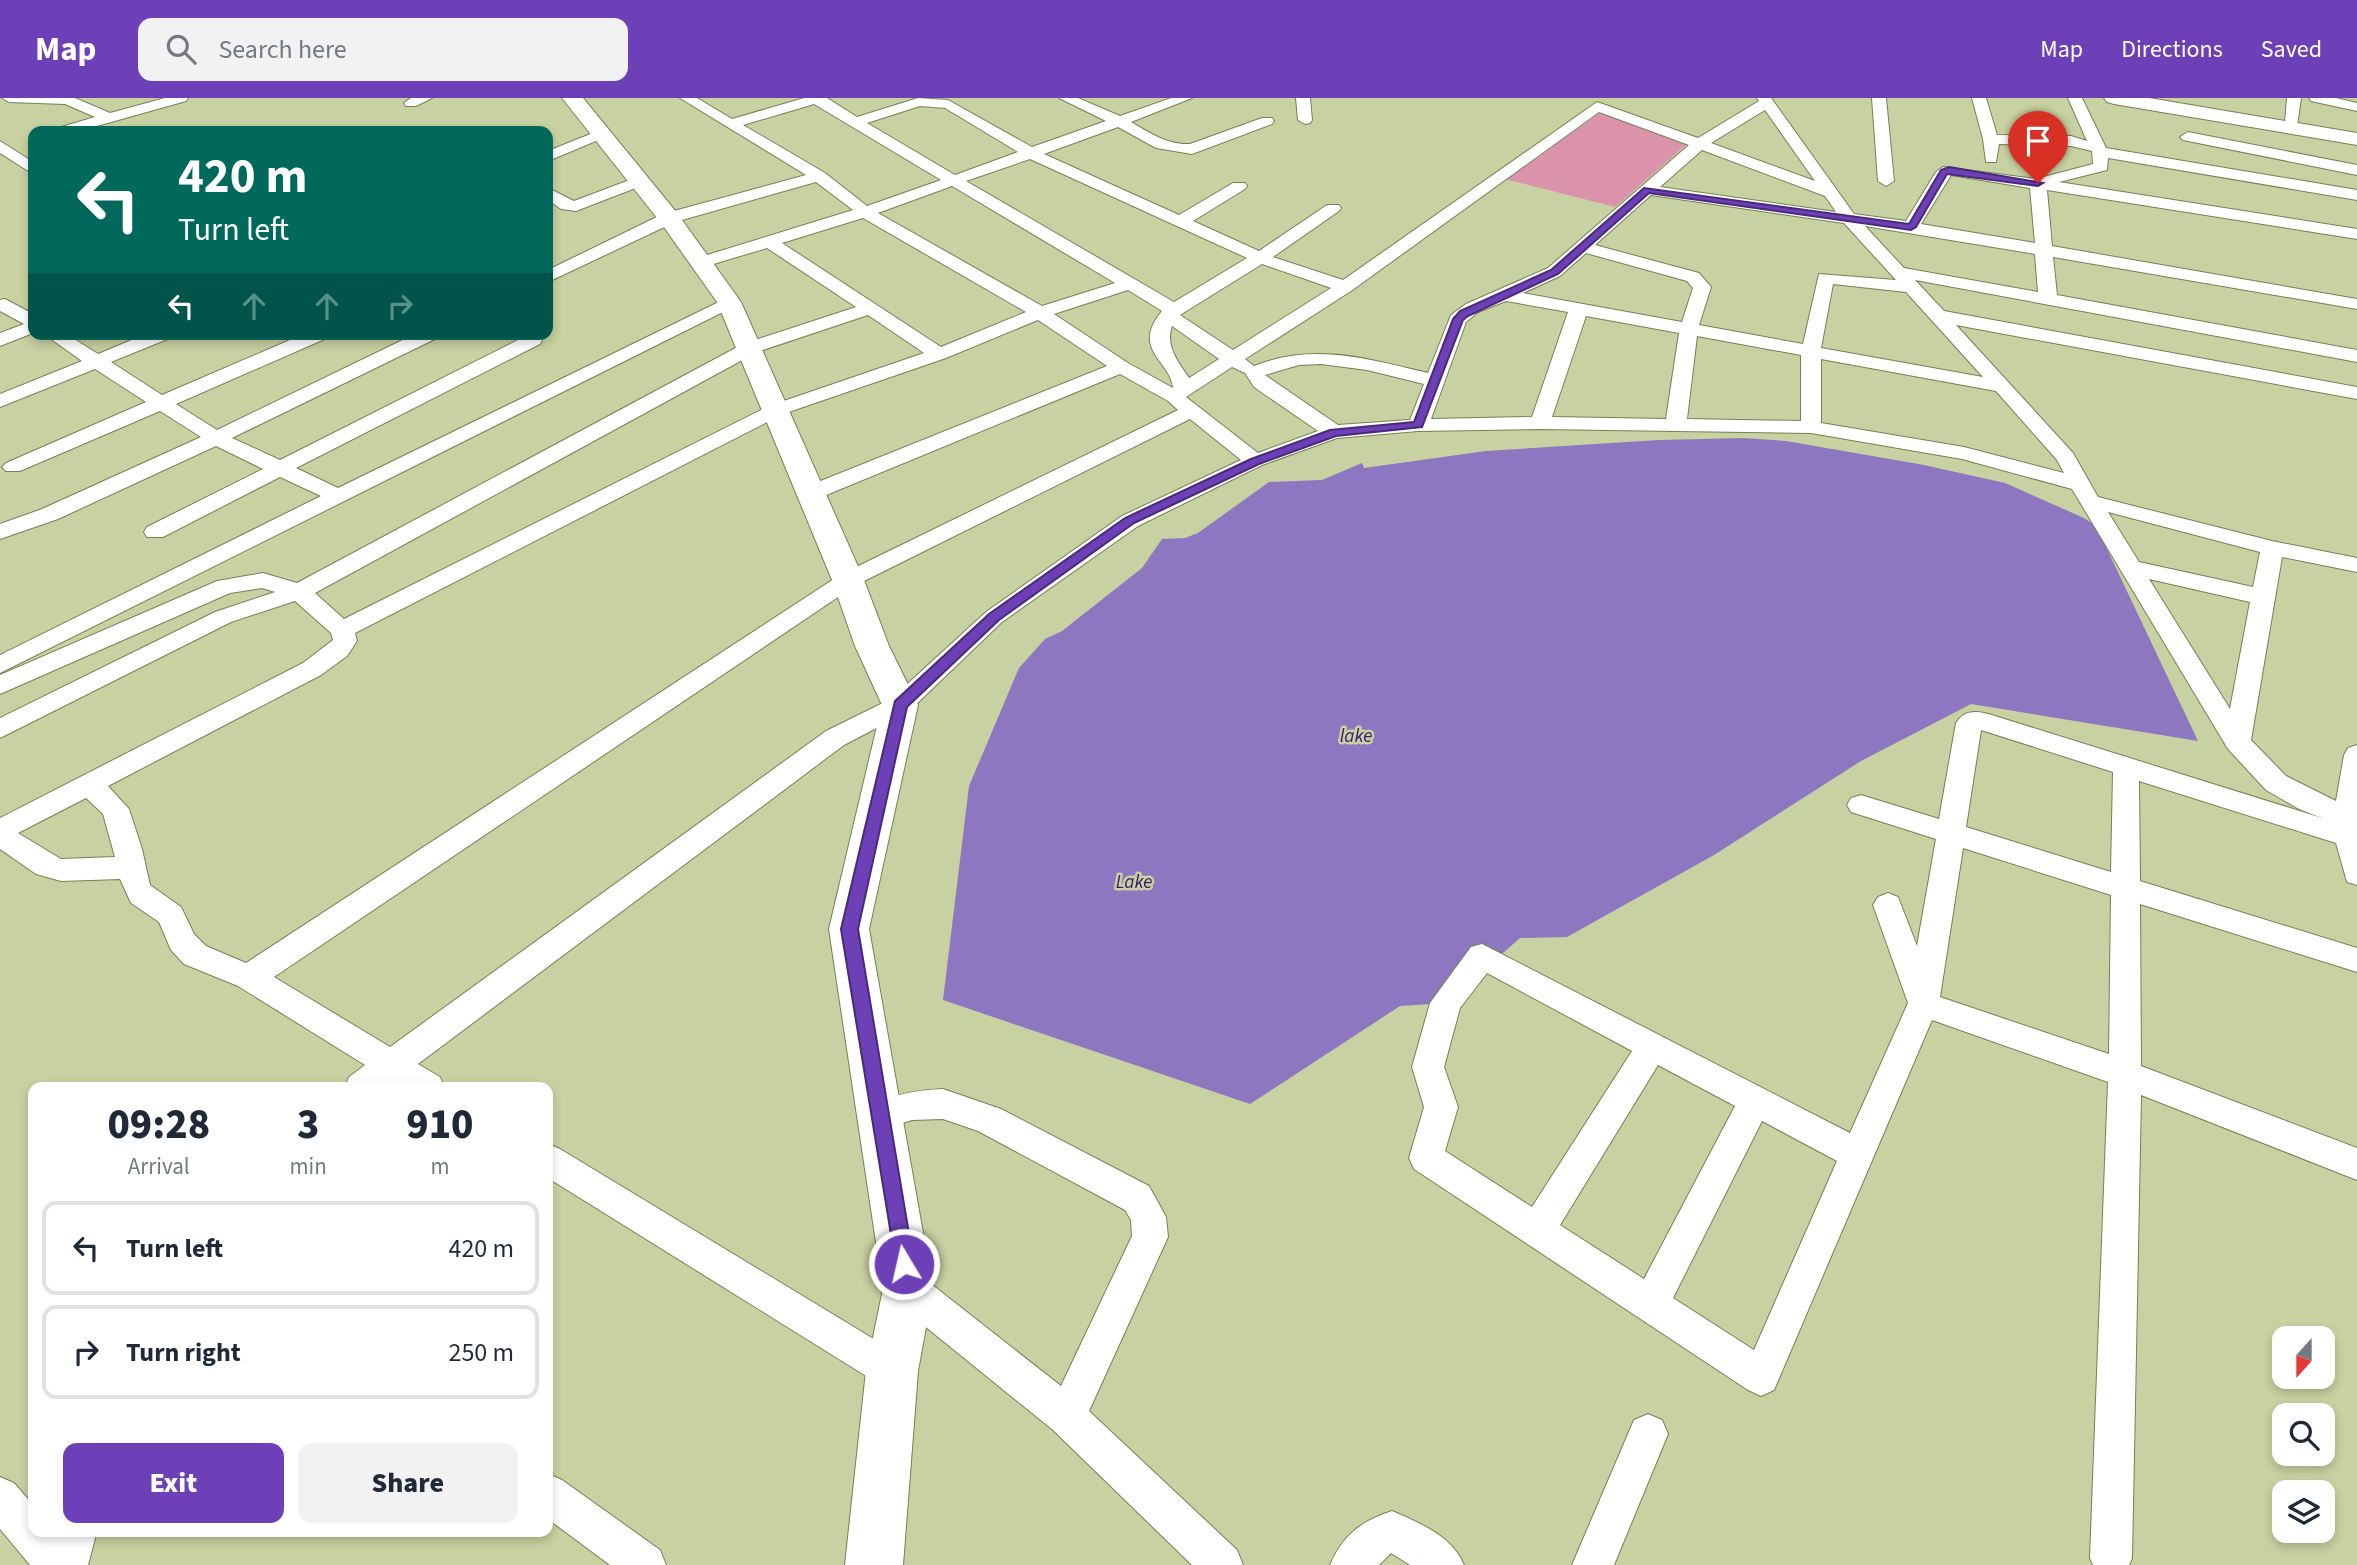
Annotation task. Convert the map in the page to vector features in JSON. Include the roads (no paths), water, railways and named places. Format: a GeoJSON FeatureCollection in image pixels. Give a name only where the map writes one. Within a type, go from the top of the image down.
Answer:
{"type":"FeatureCollection","features":[{"type":"Feature","properties":{"kind":"street"},"geometry":{"type":"LineString","coordinates":[[9,98],[67,100],[108,118]]}},
{"type":"Feature","properties":{"kind":"street"},"geometry":{"type":"LineString","coordinates":[[80,126],[181,98]]}},
{"type":"Feature","properties":{"kind":"street"},"geometry":{"type":"LineString","coordinates":[[572,98],[603,133],[669,218],[729,302],[848,580],[872,646],[900,705],[849,929],[908,1289],[892,1371],[874,1565]]}},
{"type":"Feature","properties":{"kind":"street"},"geometry":{"type":"LineString","coordinates":[[687,98],[819,176],[865,212],[1040,313],[1121,367],[1184,399],[1255,461]]}},
{"type":"Feature","properties":{"kind":"street"},"geometry":{"type":"LineString","coordinates":[[1066,98],[1118,121],[1156,143],[1180,150],[1192,149],[1267,121]]}},
{"type":"Feature","properties":{"kind":"street"},"geometry":{"type":"LineString","coordinates":[[700,263],[865,212],[953,178],[1185,98]]}},
{"type":"Feature","properties":{"kind":"street"},"geometry":{"type":"LineString","coordinates":[[1303,98],[1306,120]]}},
{"type":"Feature","properties":{"kind":"street"},"geometry":{"type":"LineString","coordinates":[[1879,98],[1886,181]]}},
{"type":"Feature","properties":{"kind":"street"},"geometry":{"type":"LineString","coordinates":[[1979,98],[1991,139],[1991,176]]}},
{"type":"Feature","properties":{"kind":"street"},"geometry":{"type":"LineString","coordinates":[[2038,183],[2101,167],[2099,150],[2075,98]]}},
{"type":"Feature","properties":{"kind":"street"},"geometry":{"type":"LineString","coordinates":[[2114,98],[2286,124]]}},
{"type":"Feature","properties":{"kind":"street"},"geometry":{"type":"LineString","coordinates":[[2154,98],[2357,137]]}},
{"type":"Feature","properties":{"kind":"street"},"geometry":{"type":"LineString","coordinates":[[2274,154],[2294,98]]}},
{"type":"Feature","properties":{"kind":"street"},"geometry":{"type":"LineString","coordinates":[[2316,98],[2357,107]]}},
{"type":"Feature","properties":{"kind":"street"},"geometry":{"type":"LineString","coordinates":[[730,124],[817,99],[1130,284],[1171,312],[1231,360],[1254,373],[1261,383],[1334,432]]}},
{"type":"Feature","properties":{"kind":"street"},"geometry":{"type":"LineString","coordinates":[[1418,425],[1458,319],[1472,308],[1548,276],[1701,143],[1765,100],[1847,217],[1939,316],[1998,386],[2066,457],[2085,493],[2237,742],[2276,783],[2309,802],[2352,847]]}},
{"type":"Feature","properties":{"kind":"street"},"geometry":{"type":"LineString","coordinates":[[857,122],[919,102],[948,104],[1030,153],[1260,258],[1345,287]]}},
{"type":"Feature","properties":{"kind":"street"},"geometry":{"type":"LineString","coordinates":[[249,977],[848,580],[1184,399],[1231,360],[1345,287],[1590,102],[1832,193]]}},
{"type":"Feature","properties":{"kind":"street"},"geometry":{"type":"LineString","coordinates":[[553,154],[603,133]]}},
{"type":"Feature","properties":{"kind":"street"},"geometry":{"type":"LineString","coordinates":[[2188,137],[2357,170]]}},
{"type":"Feature","properties":{"kind":"street"},"geometry":{"type":"LineString","coordinates":[[1991,139],[2071,141],[2099,150],[2357,195]]}},
{"type":"Feature","properties":{"kind":"street"},"geometry":{"type":"LineString","coordinates":[[1,148],[23,143]]}},
{"type":"Feature","properties":{"kind":"street"},"geometry":{"type":"LineString","coordinates":[[1,148],[28,166]]}},
{"type":"Feature","properties":{"kind":"street"},"geometry":{"type":"LineString","coordinates":[[1911,227],[1944,172],[1958,170],[2357,234]]}},
{"type":"Feature","properties":{"kind":"street"},"geometry":{"type":"LineString","coordinates":[[553,275],[669,218],[819,176]]}},
{"type":"Feature","properties":{"kind":"street"},"geometry":{"type":"LineString","coordinates":[[553,197],[566,206],[576,206],[640,181]]}},
{"type":"Feature","properties":{"kind":"street"},"geometry":{"type":"LineString","coordinates":[[2038,183],[2048,300]]}},
{"type":"Feature","properties":{"kind":"street"},"geometry":{"type":"LineString","coordinates":[[1181,220],[1239,186]]}},
{"type":"Feature","properties":{"kind":"street"},"geometry":{"type":"LineString","coordinates":[[1647,190],[1911,227],[2357,304]]}},
{"type":"Feature","properties":{"kind":"street"},"geometry":{"type":"LineString","coordinates":[[1184,399],[1161,349],[1158,335],[1163,320],[1171,312],[1260,258],[1333,208]]}},
{"type":"Feature","properties":{"kind":"street"},"geometry":{"type":"LineString","coordinates":[[771,243],[939,354]]}},
{"type":"Feature","properties":{"kind":"street"},"geometry":{"type":"LineString","coordinates":[[1584,247],[1693,277],[1702,286],[1689,328],[1676,423]]}},
{"type":"Feature","properties":{"kind":"street"},"geometry":{"type":"LineString","coordinates":[[1811,427],[1811,351],[1825,278],[1905,280],[2048,300],[2357,356]]}},
{"type":"Feature","properties":{"kind":"street"},"geometry":{"type":"LineString","coordinates":[[342,630],[776,410],[939,354],[1040,313],[1130,284]]}},
{"type":"Feature","properties":{"kind":"street"},"geometry":{"type":"LineString","coordinates":[[1504,295],[1998,386]]}},
{"type":"Feature","properties":{"kind":"street"},"geometry":{"type":"LineString","coordinates":[[3,305],[24,298]]}},
{"type":"Feature","properties":{"kind":"street"},"geometry":{"type":"LineString","coordinates":[[0,666],[729,302]]}},
{"type":"Feature","properties":{"kind":"street"},"geometry":{"type":"LineString","coordinates":[[3,305],[28,321]]}},
{"type":"Feature","properties":{"kind":"street"},"geometry":{"type":"LineString","coordinates":[[0,729],[223,617],[299,592],[750,348],[872,308]]}},
{"type":"Feature","properties":{"kind":"street"},"geometry":{"type":"LineString","coordinates":[[1540,423],[1578,308]]}},
{"type":"Feature","properties":{"kind":"street"},"geometry":{"type":"LineString","coordinates":[[1939,316],[2357,393]]}},
{"type":"Feature","properties":{"kind":"street"},"geometry":{"type":"LineString","coordinates":[[0,340],[28,326]]}},
{"type":"Feature","properties":{"kind":"street"},"geometry":{"type":"LineString","coordinates":[[62,340],[216,438],[337,496]]}},
{"type":"Feature","properties":{"kind":"street"},"geometry":{"type":"LineString","coordinates":[[0,401],[149,340]]}},
{"type":"Feature","properties":{"kind":"street"},"geometry":{"type":"LineString","coordinates":[[13,467],[306,340]]}},
{"type":"Feature","properties":{"kind":"street"},"geometry":{"type":"LineString","coordinates":[[0,532],[50,514],[216,438],[418,340]]}},
{"type":"Feature","properties":{"kind":"street"},"geometry":{"type":"LineString","coordinates":[[155,532],[278,467],[533,340]]}},
{"type":"Feature","properties":{"kind":"street"},"geometry":{"type":"LineString","coordinates":[[1254,373],[1293,358],[1323,357],[1345,359],[1435,381]]}},
{"type":"Feature","properties":{"kind":"street"},"geometry":{"type":"LineString","coordinates":[[811,493],[1121,367]]}},
{"type":"Feature","properties":{"kind":"street"},"geometry":{"type":"LineString","coordinates":[[368,1082],[835,738],[900,705],[994,617],[1130,521],[1255,461],[1334,432],[1418,425],[1540,423],[1811,427],[1964,453],[2085,493],[2272,548],[2357,565]]}},
{"type":"Feature","properties":{"kind":"street"},"geometry":{"type":"LineString","coordinates":[[2237,742],[2272,548]]}},
{"type":"Feature","properties":{"kind":"street"},"geometry":{"type":"LineString","coordinates":[[2130,567],[2263,597]]}},
{"type":"Feature","properties":{"kind":"street"},"geometry":{"type":"LineString","coordinates":[[0,685],[225,586],[263,580],[299,592],[342,630],[345,641],[338,650],[312,670],[0,832],[46,866],[61,870],[132,867]]}},
{"type":"Feature","properties":{"kind":"street"},"geometry":{"type":"LineString","coordinates":[[1858,1155],[1482,956],[1446,1003],[1429,1066],[1441,1107],[1426,1158],[1760,1377],[1858,1155],[1923,1004],[1969,723],[1974,720],[2126,767],[2352,847]]}},
{"type":"Feature","properties":{"kind":"street"},"geometry":{"type":"LineString","coordinates":[[2352,847],[2357,755]]}},
{"type":"Feature","properties":{"kind":"street"},"geometry":{"type":"LineString","coordinates":[[2111,1558],[2125,1074],[2126,767]]}},
{"type":"Feature","properties":{"kind":"street"},"geometry":{"type":"LineString","coordinates":[[88,784],[115,809],[136,888],[141,895],[171,915],[182,941],[195,955],[249,977],[420,1082]]}},
{"type":"Feature","properties":{"kind":"street"},"geometry":{"type":"LineString","coordinates":[[1861,805],[2357,960]]}},
{"type":"Feature","properties":{"kind":"street"},"geometry":{"type":"LineString","coordinates":[[1888,905],[1923,1004]]}},
{"type":"Feature","properties":{"kind":"street"},"geometry":{"type":"LineString","coordinates":[[1923,1004],[2125,1074],[2357,1164]]}},
{"type":"Feature","properties":{"kind":"street"},"geometry":{"type":"LineString","coordinates":[[1537,1230],[1653,1046]]}},
{"type":"Feature","properties":{"kind":"street"},"geometry":{"type":"LineString","coordinates":[[1650,1305],[1755,1101]]}},
{"type":"Feature","properties":{"kind":"street"},"geometry":{"type":"LineString","coordinates":[[880,1115],[912,1105],[943,1104],[989,1120],[1137,1198],[1147,1217],[1150,1237],[1067,1416]]}},
{"type":"Feature","properties":{"kind":"street"},"geometry":{"type":"LineString","coordinates":[[553,1163],[892,1371]]}},
{"type":"Feature","properties":{"kind":"street"},"geometry":{"type":"LineString","coordinates":[[908,1289],[1067,1416],[1222,1565]]}},
{"type":"Feature","properties":{"kind":"street"},"geometry":{"type":"LineString","coordinates":[[1593,1565],[1647,1434]]}},
{"type":"Feature","properties":{"kind":"street"},"geometry":{"type":"LineString","coordinates":[[0,1497],[28,1530]]}},
{"type":"Feature","properties":{"kind":"street"},"geometry":{"type":"LineString","coordinates":[[553,1498],[645,1565]]}},
{"type":"Feature","properties":{"kind":"street"},"geometry":{"type":"LineString","coordinates":[[1351,1565],[1376,1537],[1392,1532],[1414,1542],[1443,1565]]}},
{"type":"Feature","properties":{"kind":"street"},"geometry":{"type":"LineString","coordinates":[[34,1537],[57,1565]]}},
{"type":"Feature","properties":{"kind":"street"},"geometry":{"type":"LineString","coordinates":[[67,1565],[74,1537]]}},
{"type":"Feature","properties":{"kind":"water","name":"lake"},"geometry":{"type":"Polygon","coordinates":[[[1744,438],[1786,441],[1924,465],[2005,483],[2084,518],[2096,526],[2198,741],[1971,704],[1861,761],[1714,855],[1567,937],[1520,938],[1446,1003],[1400,1006],[1250,1104],[943,1000],[969,786],[1019,668],[1045,639],[1062,631],[1142,568],[1162,539],[1185,538],[1198,533],[1269,482],[1322,480],[1362,463],[1364,468],[1486,451],[1659,440],[1744,438]]]}},
{"type":"Feature","properties":{"kind":"water label","name":"Lake"},"geometry":{"type":"Point","coordinates":[1134,882]}}]}
